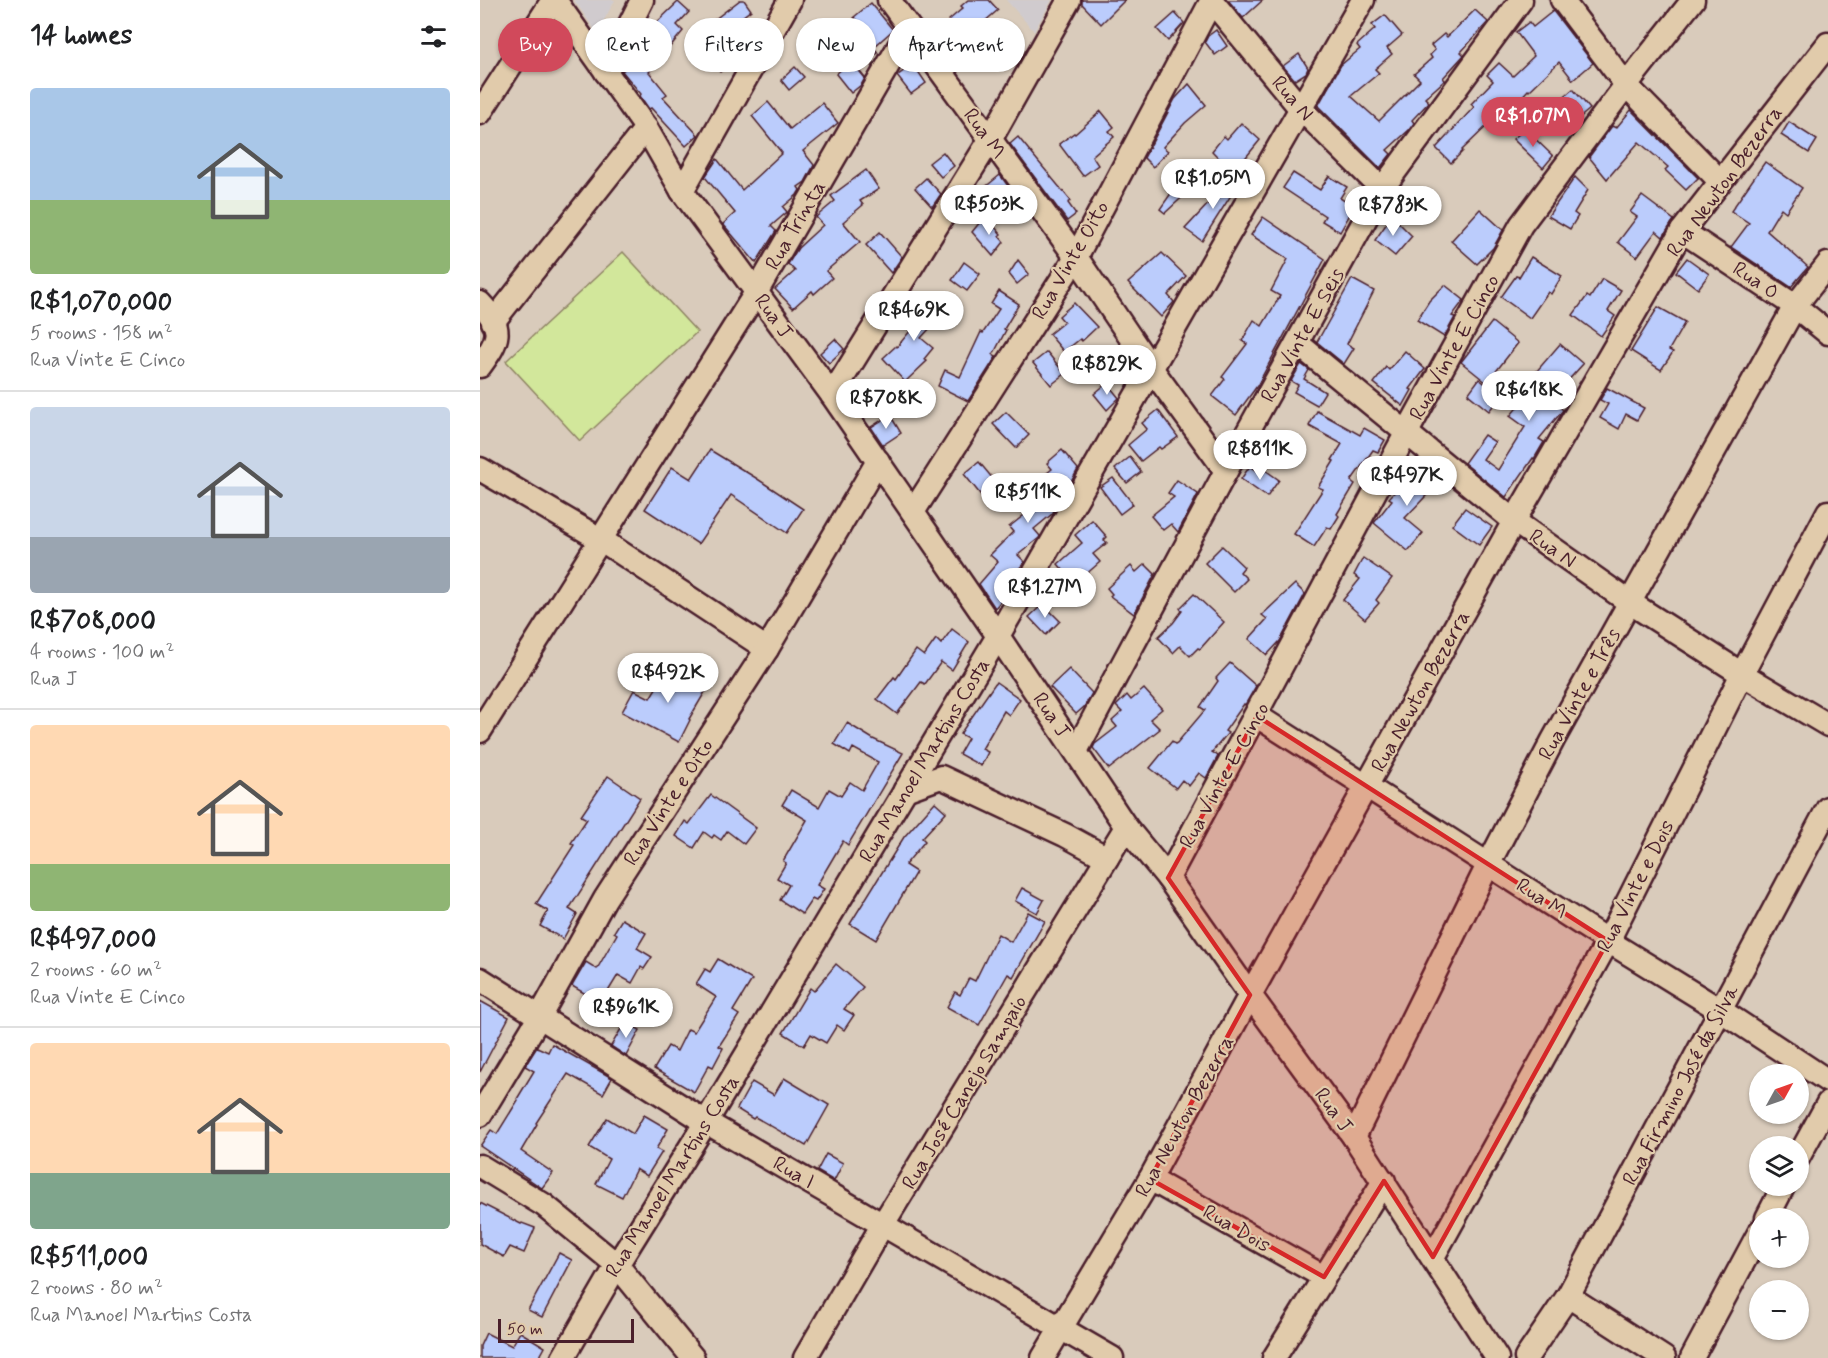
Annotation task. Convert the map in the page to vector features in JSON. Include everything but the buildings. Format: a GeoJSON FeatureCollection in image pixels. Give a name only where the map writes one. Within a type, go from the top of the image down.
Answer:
{"type":"FeatureCollection","features":[{"type":"Feature","properties":{"kind":"street","name":"Rua J"},"geometry":{"type":"LineString","coordinates":[[554,0],[585,43]]}},
{"type":"Feature","properties":{"kind":"street"},"geometry":{"type":"LineString","coordinates":[[480,113],[554,0]]}},
{"type":"Feature","properties":{"kind":"street"},"geometry":{"type":"LineString","coordinates":[[633,18],[642,0]]}},
{"type":"Feature","properties":{"kind":"street"},"geometry":{"type":"LineString","coordinates":[[682,191],[790,0]]}},
{"type":"Feature","properties":{"kind":"street","name":"Rua M"},"geometry":{"type":"LineString","coordinates":[[889,0],[901,18]]}},
{"type":"Feature","properties":{"kind":"street"},"geometry":{"type":"LineString","coordinates":[[832,395],[990,140],[1069,0]]}},
{"type":"Feature","properties":{"kind":"street","name":"Rua N"},"geometry":{"type":"LineString","coordinates":[[1212,0],[1300,108],[1382,189]]}},
{"type":"Feature","properties":{"kind":"street","name":"Rua Vinte Oito"},"geometry":{"type":"LineString","coordinates":[[913,512],[1076,257],[1212,0]]}},
{"type":"Feature","properties":{"kind":"street","name":"Rua Manoel Martins Costa"},"geometry":{"type":"LineString","coordinates":[[563,1358],[998,636],[1363,0]]}},
{"type":"Feature","properties":{"kind":"street","name":"Rua Vinte E Seis"},"geometry":{"type":"LineString","coordinates":[[1076,751],[1226,471],[1382,189],[1521,0]]}},
{"type":"Feature","properties":{"kind":"street"},"geometry":{"type":"LineString","coordinates":[[1562,0],[1626,85],[1720,181]]}},
{"type":"Feature","properties":{"kind":"street","name":"Rua Vinte E Cinco"},"geometry":{"type":"LineString","coordinates":[[1168,878],[1257,716],[1407,432],[1521,225],[1693,0]]}},
{"type":"Feature","properties":{"kind":"street","name":"Rua Newton Bezerra"},"geometry":{"type":"LineString","coordinates":[[1043,1358],[1150,1179],[1514,520],[1683,231],[1828,44]]}},
{"type":"Feature","properties":{"kind":"street","name":"Rua Trinta"},"geometry":{"type":"LineString","coordinates":[[480,731],[756,291],[888,65]]}},
{"type":"Feature","properties":{"kind":"street","name":"Rua J"},"geometry":{"type":"LineString","coordinates":[[606,72],[646,128],[682,191],[832,395],[1126,827],[1168,878],[1354,1137],[1497,1358]]}},
{"type":"Feature","properties":{"kind":"street","name":"Rua M"},"geometry":{"type":"LineString","coordinates":[[940,72],[1076,257],[1151,368],[1226,471]]}},
{"type":"Feature","properties":{"kind":"street"},"geometry":{"type":"LineString","coordinates":[[494,322],[646,128]]}},
{"type":"Feature","properties":{"kind":"street","name":"Rua O"},"geometry":{"type":"LineString","coordinates":[[1683,231],[1795,306],[1828,333]]}},
{"type":"Feature","properties":{"kind":"street","name":"Rua Vinte e Três"},"geometry":{"type":"LineString","coordinates":[[1354,1137],[1489,863],[1629,602],[1795,306],[1828,264]]}},
{"type":"Feature","properties":{"kind":"street"},"geometry":{"type":"LineString","coordinates":[[480,303],[494,322],[498,336],[495,346],[480,366]]}},
{"type":"Feature","properties":{"kind":"street","name":"Rua N"},"geometry":{"type":"LineString","coordinates":[[1298,343],[1514,520],[1629,602],[1828,726]]}},
{"type":"Feature","properties":{"kind":"street","name":"Rua Vinte e Oito"},"geometry":{"type":"LineString","coordinates":[[480,1115],[540,1016],[604,899],[768,648],[878,461]]}},
{"type":"Feature","properties":{"kind":"street"},"geometry":{"type":"LineString","coordinates":[[480,469],[600,539],[768,648]]}},
{"type":"Feature","properties":{"kind":"street","name":"Rua Vinte e Dois"},"geometry":{"type":"LineString","coordinates":[[1433,1257],[1608,941],[1742,674],[1828,512]]}},
{"type":"Feature","properties":{"kind":"street","name":"Rua M"},"geometry":{"type":"LineString","coordinates":[[1257,716],[1828,1081]]}},
{"type":"Feature","properties":{"kind":"street"},"geometry":{"type":"LineString","coordinates":[[905,790],[941,777],[1065,835],[1107,858]]}},
{"type":"Feature","properties":{"kind":"street","name":"Rua Firmino José da Silva"},"geometry":{"type":"LineString","coordinates":[[1526,1358],[1568,1296],[1828,808]]}},
{"type":"Feature","properties":{"kind":"street","name":"Rua José Canejo Sampaio"},"geometry":{"type":"LineString","coordinates":[[805,1358],[1126,827]]}},
{"type":"Feature","properties":{"kind":"street","name":"Rua I"},"geometry":{"type":"LineString","coordinates":[[480,979],[706,1122],[1112,1358]]}},
{"type":"Feature","properties":{"kind":"street"},"geometry":{"type":"LineString","coordinates":[[1809,1138],[1828,1103]]}},
{"type":"Feature","properties":{"kind":"street"},"geometry":{"type":"LineString","coordinates":[[480,1166],[544,1205],[617,1265],[693,1358]]}},
{"type":"Feature","properties":{"kind":"street","name":"Rua Dois"},"geometry":{"type":"LineString","coordinates":[[1150,1179],[1324,1277]]}},
{"type":"Feature","properties":{"kind":"street"},"geometry":{"type":"LineString","coordinates":[[1274,1358],[1384,1181]]}},
{"type":"Feature","properties":{"kind":"street"},"geometry":{"type":"LineString","coordinates":[[1692,1358],[1749,1252]]}},
{"type":"Feature","properties":{"kind":"street"},"geometry":{"type":"LineString","coordinates":[[1568,1296],[1664,1358]]}},
{"type":"Feature","properties":{"kind":"highlighted area"},"geometry":{"type":"Polygon","coordinates":[[[1257,716],[1608,941],[1433,1257],[1384,1181],[1324,1277],[1150,1179],[1250,995],[1168,878],[1257,716]]]}},
{"type":"Feature","properties":{"kind":"shaded area"},"geometry":{"type":"Polygon","coordinates":[[[574,0],[615,0],[605,18],[587,18],[574,0]]]}},
{"type":"Feature","properties":{"kind":"shaded area"},"geometry":{"type":"Polygon","coordinates":[[[1006,0],[1052,0],[1034,31],[1025,18],[1022,18],[1006,0]]]}},
{"type":"Feature","properties":{"kind":"green space"},"geometry":{"type":"Polygon","coordinates":[[[623,252],[697,332],[580,441],[506,361],[623,252]]]}}]}
